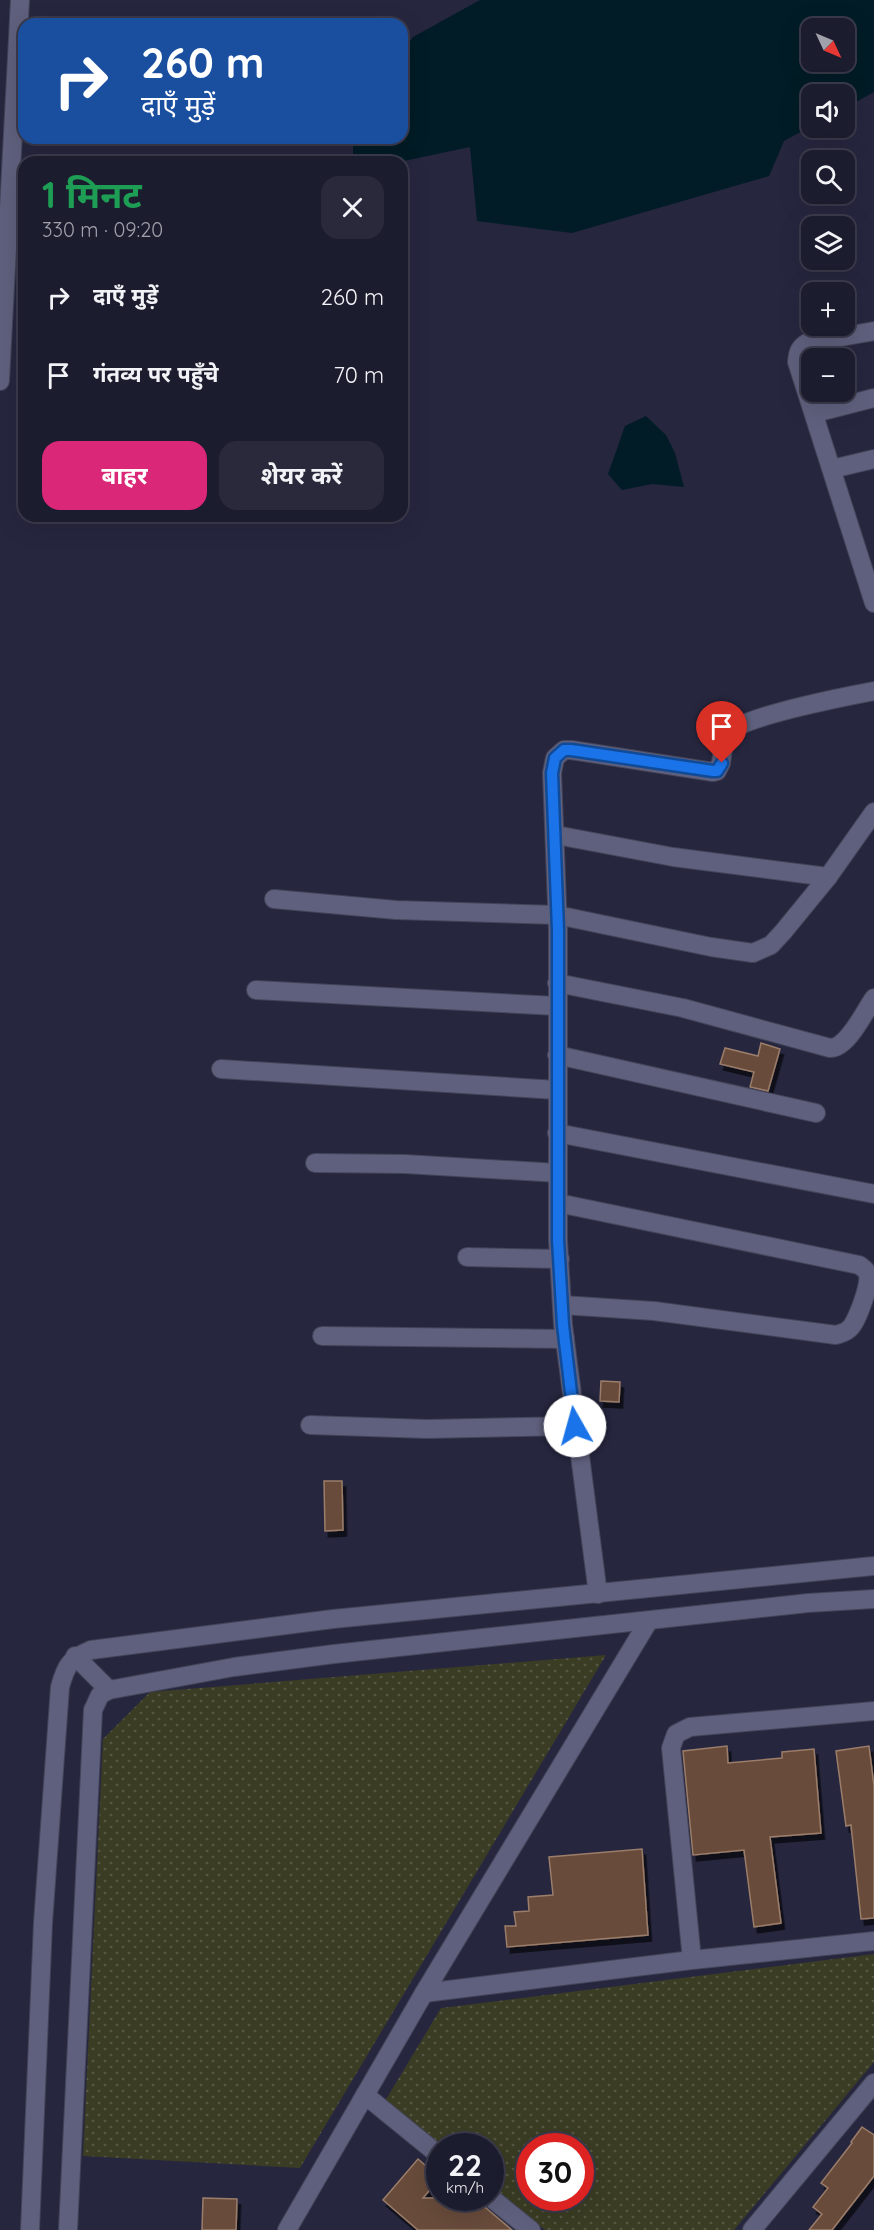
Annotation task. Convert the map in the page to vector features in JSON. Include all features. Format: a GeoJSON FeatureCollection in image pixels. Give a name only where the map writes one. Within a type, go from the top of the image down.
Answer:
{"type":"FeatureCollection","features":[{"type":"Feature","properties":{"kind":"street"},"geometry":{"type":"LineString","coordinates":[[19,18],[20,0]]}},
{"type":"Feature","properties":{"kind":"street"},"geometry":{"type":"LineString","coordinates":[[0,381],[18,38]]}},
{"type":"Feature","properties":{"kind":"street"},"geometry":{"type":"LineString","coordinates":[[874,331],[807,343],[801,346],[797,362],[874,603]]}},
{"type":"Feature","properties":{"kind":"street"},"geometry":{"type":"LineString","coordinates":[[815,413],[874,398]]}},
{"type":"Feature","properties":{"kind":"street"},"geometry":{"type":"LineString","coordinates":[[832,469],[874,459]]}},
{"type":"Feature","properties":{"kind":"street"},"geometry":{"type":"LineString","coordinates":[[598,1594],[575,1426],[562,1305],[557,1133],[556,835],[552,773],[555,758],[564,750],[717,771],[722,763],[725,735],[735,727],[791,709],[874,691]]}},
{"type":"Feature","properties":{"kind":"street"},"geometry":{"type":"LineString","coordinates":[[274,899],[396,910],[557,915],[722,949],[753,953],[771,945],[828,877],[874,812]]}},
{"type":"Feature","properties":{"kind":"street"},"geometry":{"type":"LineString","coordinates":[[556,835],[674,857],[828,877]]}},
{"type":"Feature","properties":{"kind":"street"},"geometry":{"type":"LineString","coordinates":[[557,983],[693,1010],[830,1048],[836,1048],[847,1040],[874,998]]}},
{"type":"Feature","properties":{"kind":"street"},"geometry":{"type":"LineString","coordinates":[[256,990],[557,1006]]}},
{"type":"Feature","properties":{"kind":"street"},"geometry":{"type":"LineString","coordinates":[[557,1054],[816,1113]]}},
{"type":"Feature","properties":{"kind":"street"},"geometry":{"type":"LineString","coordinates":[[220,1069],[557,1090]]}},
{"type":"Feature","properties":{"kind":"street"},"geometry":{"type":"LineString","coordinates":[[557,1133],[874,1194]]}},
{"type":"Feature","properties":{"kind":"street"},"geometry":{"type":"LineString","coordinates":[[315,1163],[405,1164],[558,1173]]}},
{"type":"Feature","properties":{"kind":"street"},"geometry":{"type":"LineString","coordinates":[[558,1203],[859,1265],[871,1271],[854,1323],[845,1333],[836,1335],[654,1311],[562,1305]]}},
{"type":"Feature","properties":{"kind":"street"},"geometry":{"type":"LineString","coordinates":[[467,1257],[560,1259]]}},
{"type":"Feature","properties":{"kind":"street"},"geometry":{"type":"LineString","coordinates":[[322,1336],[565,1339]]}},
{"type":"Feature","properties":{"kind":"street"},"geometry":{"type":"LineString","coordinates":[[310,1425],[426,1429],[575,1426]]}},
{"type":"Feature","properties":{"kind":"street"},"geometry":{"type":"LineString","coordinates":[[30,2230],[50,1809],[60,1687],[64,1670],[75,1656],[91,1650],[224,1632],[874,1566]]}},
{"type":"Feature","properties":{"kind":"street"},"geometry":{"type":"LineString","coordinates":[[68,2230],[93,1710],[100,1695],[109,1690],[145,1682],[334,1654],[808,1603],[874,1599]]}},
{"type":"Feature","properties":{"kind":"street"},"geometry":{"type":"LineString","coordinates":[[287,2230],[424,1993],[648,1622]]}},
{"type":"Feature","properties":{"kind":"street"},"geometry":{"type":"LineString","coordinates":[[75,1656],[109,1690]]}},
{"type":"Feature","properties":{"kind":"street"},"geometry":{"type":"LineString","coordinates":[[692,1960],[671,1748],[676,1734],[690,1727],[874,1711]]}},
{"type":"Feature","properties":{"kind":"street"},"geometry":{"type":"LineString","coordinates":[[424,1993],[692,1960],[874,1941]]}},
{"type":"Feature","properties":{"kind":"street"},"geometry":{"type":"LineString","coordinates":[[752,2230],[874,2083]]}},
{"type":"Feature","properties":{"kind":"street"},"geometry":{"type":"LineString","coordinates":[[365,2095],[426,2145]]}},
{"type":"Feature","properties":{"kind":"street"},"geometry":{"type":"LineString","coordinates":[[504,2208],[531,2230]]}},
{"type":"Feature","properties":{"kind":"green space"},"geometry":{"type":"Polygon","coordinates":[[[606,1655],[300,2168],[83,2156],[103,1739],[150,1692],[606,1655]]]}},
{"type":"Feature","properties":{"kind":"green space"},"geometry":{"type":"Polygon","coordinates":[[[874,1954],[874,2062],[734,2230],[545,2230],[522,2211],[594,2211],[594,2133],[516,2133],[516,2206],[504,2197],[504,2133],[426,2133],[385,2101],[441,2008],[874,1954]]]}},
{"type":"Feature","properties":{"kind":"water"},"geometry":{"type":"Polygon","coordinates":[[[480,0],[874,0],[874,92],[855,102],[855,84],[801,84],[801,132],[784,141],[769,176],[572,233],[477,221],[470,147],[408,160],[408,156],[353,156],[353,144],[408,144],[408,43],[413,37],[480,0]]]}},
{"type":"Feature","properties":{"kind":"water"},"geometry":{"type":"Polygon","coordinates":[[[646,416],[666,435],[675,453],[684,487],[652,484],[622,490],[608,474],[625,426],[646,416]]]}},
{"type":"Feature","properties":{"kind":"building"},"geometry":{"type":"Polygon","coordinates":[[[761,1043],[780,1049],[768,1091],[750,1087],[754,1072],[720,1064],[725,1048],[758,1056],[761,1043]]]}},
{"type":"Feature","properties":{"kind":"building"},"geometry":{"type":"Polygon","coordinates":[[[601,1381],[620,1382],[619,1402],[600,1401],[601,1381]]]}},
{"type":"Feature","properties":{"kind":"building"},"geometry":{"type":"Polygon","coordinates":[[[324,1481],[342,1481],[343,1530],[325,1531],[324,1481]]]}},
{"type":"Feature","properties":{"kind":"building"},"geometry":{"type":"Polygon","coordinates":[[[727,1746],[728,1763],[782,1758],[782,1752],[814,1749],[821,1833],[770,1837],[781,1923],[754,1927],[744,1850],[693,1855],[683,1751],[727,1746]]]}},
{"type":"Feature","properties":{"kind":"building"},"geometry":{"type":"Polygon","coordinates":[[[869,1746],[874,1786],[874,1918],[861,1919],[851,1825],[846,1826],[836,1751],[869,1746]]]}},
{"type":"Feature","properties":{"kind":"building"},"geometry":{"type":"Polygon","coordinates":[[[642,1849],[648,1935],[507,1947],[505,1926],[516,1926],[514,1912],[529,1911],[528,1897],[553,1895],[549,1857],[642,1849]]]}},
{"type":"Feature","properties":{"kind":"building"},"geometry":{"type":"Polygon","coordinates":[[[862,2127],[874,2135],[874,2176],[832,2230],[809,2230],[822,2214],[813,2207],[828,2188],[821,2183],[862,2127]]]}},
{"type":"Feature","properties":{"kind":"building"},"geometry":{"type":"Polygon","coordinates":[[[418,2159],[426,2166],[426,2194],[423,2198],[426,2198],[426,2211],[489,2211],[512,2230],[418,2230],[383,2200],[418,2159]]]}},
{"type":"Feature","properties":{"kind":"building"},"geometry":{"type":"Polygon","coordinates":[[[203,2198],[237,2199],[236,2230],[202,2230],[203,2198]]]}},
{"type":"Feature","properties":{"kind":"route"},"geometry":{"type":"LineString","coordinates":[[575,1426],[563,1325],[558,1240],[558,930],[552,773],[555,758],[564,750],[571,750],[713,771],[717,771],[722,763]]}}]}
